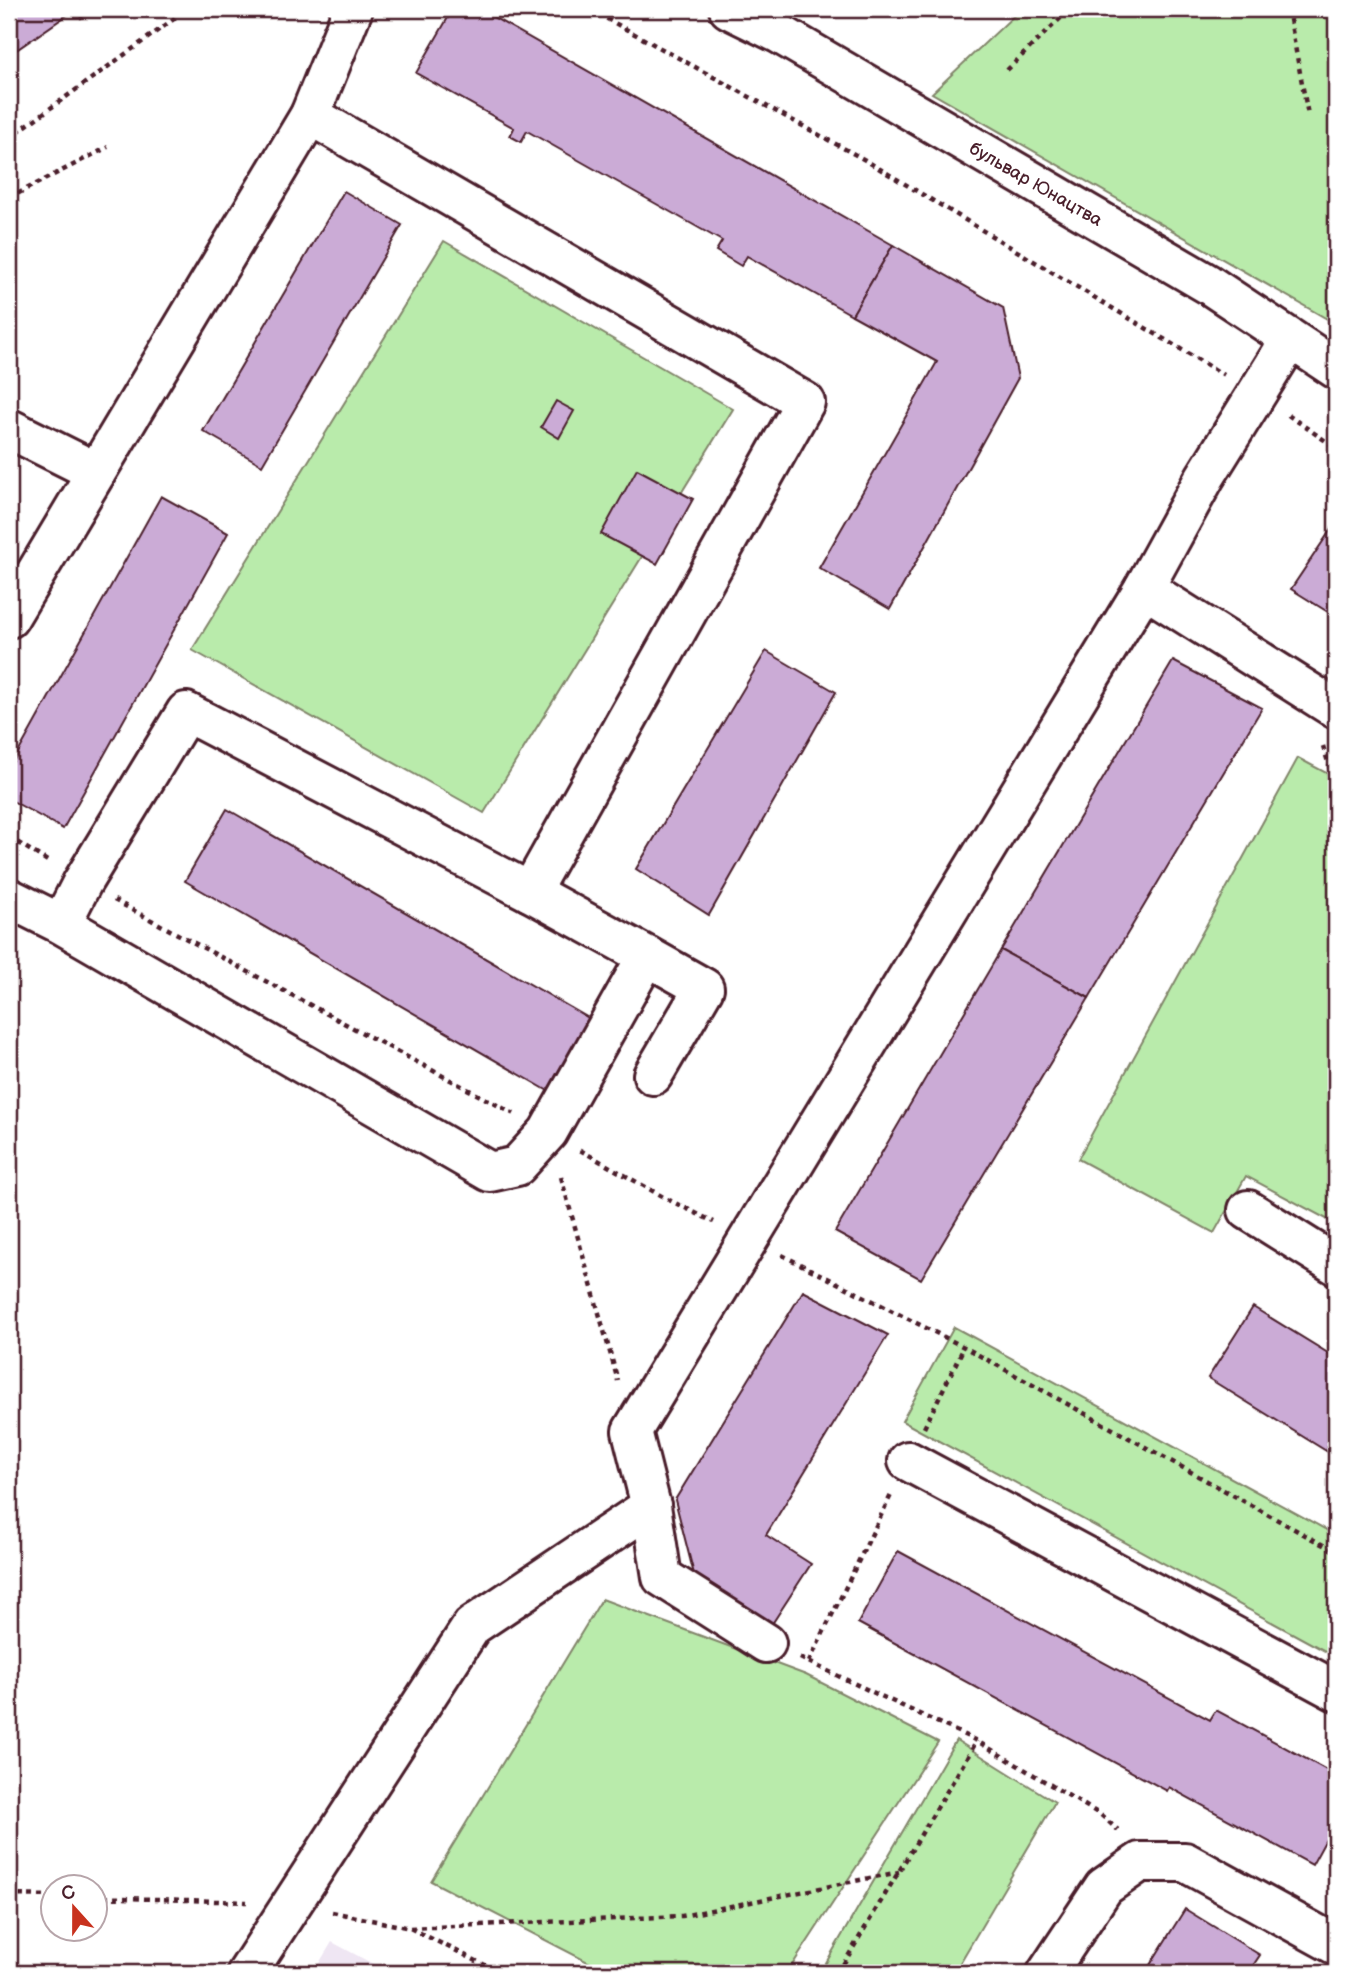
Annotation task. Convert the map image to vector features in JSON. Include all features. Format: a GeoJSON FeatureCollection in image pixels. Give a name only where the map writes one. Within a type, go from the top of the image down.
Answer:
{"type":"FeatureCollection","features":[{"type":"Feature","properties":{"kind":"street"},"geometry":{"type":"LineString","coordinates":[[9,618],[310,115],[353,9]]}},
{"type":"Feature","properties":{"kind":"street","name":"бульвар Юнацтва"},"geometry":{"type":"LineString","coordinates":[[729,9],[792,41],[1208,284],[1336,369]]}},
{"type":"Feature","properties":{"kind":"street"},"geometry":{"type":"LineString","coordinates":[[310,115],[806,402],[530,892]]}},
{"type":"Feature","properties":{"kind":"street"},"geometry":{"type":"LineString","coordinates":[[766,1643],[662,1577],[651,1506],[632,1432],[1144,587],[1205,477],[1290,340]]}},
{"type":"Feature","properties":{"kind":"street"},"geometry":{"type":"LineString","coordinates":[[9,431],[10,429],[96,472]]}},
{"type":"Feature","properties":{"kind":"street"},"geometry":{"type":"LineString","coordinates":[[1144,587],[1336,709]]}},
{"type":"Feature","properties":{"kind":"street"},"geometry":{"type":"LineString","coordinates":[[61,924],[82,883],[186,712],[530,892],[704,988],[653,1075]]}},
{"type":"Feature","properties":{"kind":"street"},"geometry":{"type":"LineString","coordinates":[[9,898],[61,924],[490,1172],[517,1166],[548,1132],[647,956]]}},
{"type":"Feature","properties":{"kind":"street"},"geometry":{"type":"LineString","coordinates":[[1248,1210],[1336,1265]]}},
{"type":"Feature","properties":{"kind":"street"},"geometry":{"type":"LineString","coordinates":[[908,1461],[1336,1691]]}},
{"type":"Feature","properties":{"kind":"street"},"geometry":{"type":"LineString","coordinates":[[247,1973],[472,1626],[651,1506]]}},
{"type":"Feature","properties":{"kind":"street"},"geometry":{"type":"LineString","coordinates":[[1047,1973],[1104,1886],[1140,1862],[1185,1862],[1336,1945]]}},
{"type":"Feature","properties":{"kind":"path"},"geometry":{"type":"LineString","coordinates":[[9,138],[174,19],[180,9]]}},
{"type":"Feature","properties":{"kind":"path"},"geometry":{"type":"LineString","coordinates":[[589,9],[865,160],[1256,394],[1336,448]]}},
{"type":"Feature","properties":{"kind":"path"},"geometry":{"type":"LineString","coordinates":[[1007,70],[1070,9]]}},
{"type":"Feature","properties":{"kind":"path"},"geometry":{"type":"LineString","coordinates":[[1288,9],[1308,115]]}},
{"type":"Feature","properties":{"kind":"path"},"geometry":{"type":"LineString","coordinates":[[9,198],[108,147]]}},
{"type":"Feature","properties":{"kind":"path"},"geometry":{"type":"LineString","coordinates":[[9,837],[82,883],[548,1132],[667,1199],[964,1347],[1336,1552]]}},
{"type":"Feature","properties":{"kind":"path"},"geometry":{"type":"LineString","coordinates":[[548,1132],[632,1432]]}},
{"type":"Feature","properties":{"kind":"path"},"geometry":{"type":"LineString","coordinates":[[808,1662],[964,1347]]}},
{"type":"Feature","properties":{"kind":"path"},"geometry":{"type":"LineString","coordinates":[[766,1643],[977,1741],[1101,1815],[1124,1836],[1140,1862]]}},
{"type":"Feature","properties":{"kind":"path"},"geometry":{"type":"LineString","coordinates":[[838,1973],[977,1741]]}},
{"type":"Feature","properties":{"kind":"path"},"geometry":{"type":"LineString","coordinates":[[410,1928],[682,1916],[899,1872]]}},
{"type":"Feature","properties":{"kind":"path"},"geometry":{"type":"LineString","coordinates":[[9,1895],[38,1896]]}},
{"type":"Feature","properties":{"kind":"shaded area"},"geometry":{"type":"Polygon","coordinates":[[[332,1942],[390,1973],[313,1973],[332,1942]]]}},
{"type":"Feature","properties":{"kind":"green space"},"geometry":{"type":"Polygon","coordinates":[[[1021,9],[1336,9],[1336,324],[932,93],[1021,9]]]}},
{"type":"Feature","properties":{"kind":"green space"},"geometry":{"type":"Polygon","coordinates":[[[444,241],[733,409],[484,813],[192,650],[444,241]]]}},
{"type":"Feature","properties":{"kind":"green space"},"geometry":{"type":"Polygon","coordinates":[[[1298,758],[1336,778],[1336,1224],[1246,1176],[1214,1233],[1078,1159],[1298,758]]]}},
{"type":"Feature","properties":{"kind":"green space"},"geometry":{"type":"Polygon","coordinates":[[[954,1327],[1336,1535],[1336,1657],[902,1421],[954,1327]]]}},
{"type":"Feature","properties":{"kind":"green space"},"geometry":{"type":"Polygon","coordinates":[[[602,1599],[806,1675],[938,1742],[787,1973],[609,1973],[431,1881],[602,1599]]]}},
{"type":"Feature","properties":{"kind":"green space"},"geometry":{"type":"Polygon","coordinates":[[[956,1740],[1055,1802],[954,1973],[820,1973],[956,1740]]]}},
{"type":"Feature","properties":{"kind":"building"},"geometry":{"type":"Polygon","coordinates":[[[9,9],[76,9],[9,55],[9,9]]]}},
{"type":"Feature","properties":{"kind":"building"},"geometry":{"type":"Polygon","coordinates":[[[76,9],[94,9],[81,18],[76,9]]]}},
{"type":"Feature","properties":{"kind":"building"},"geometry":{"type":"Polygon","coordinates":[[[453,9],[479,9],[893,245],[852,315],[747,256],[741,266],[716,251],[722,241],[527,131],[521,142],[510,136],[514,128],[416,73],[453,9]]]}},
{"type":"Feature","properties":{"kind":"building"},"geometry":{"type":"Polygon","coordinates":[[[344,191],[402,225],[262,465],[203,431],[344,191]]]}},
{"type":"Feature","properties":{"kind":"building"},"geometry":{"type":"Polygon","coordinates":[[[893,245],[1003,308],[1018,378],[890,609],[819,568],[937,362],[852,315],[893,245]]]}},
{"type":"Feature","properties":{"kind":"building"},"geometry":{"type":"Polygon","coordinates":[[[556,401],[574,411],[559,438],[541,427],[556,401]]]}},
{"type":"Feature","properties":{"kind":"building"},"geometry":{"type":"Polygon","coordinates":[[[637,469],[693,499],[657,564],[601,534],[637,469]]]}},
{"type":"Feature","properties":{"kind":"building"},"geometry":{"type":"Polygon","coordinates":[[[161,496],[228,533],[63,829],[9,799],[9,769],[161,496]]]}},
{"type":"Feature","properties":{"kind":"building"},"geometry":{"type":"Polygon","coordinates":[[[1336,522],[1336,617],[1291,589],[1336,522]]]}},
{"type":"Feature","properties":{"kind":"building"},"geometry":{"type":"Polygon","coordinates":[[[766,651],[836,692],[709,915],[636,869],[766,651]]]}},
{"type":"Feature","properties":{"kind":"building"},"geometry":{"type":"Polygon","coordinates":[[[1173,661],[1262,708],[1089,998],[1001,950],[1173,661]]]}},
{"type":"Feature","properties":{"kind":"building"},"geometry":{"type":"Polygon","coordinates":[[[227,809],[592,1020],[550,1092],[185,881],[227,809]]]}},
{"type":"Feature","properties":{"kind":"building"},"geometry":{"type":"Polygon","coordinates":[[[1001,950],[1089,998],[921,1279],[835,1232],[1001,950]]]}},
{"type":"Feature","properties":{"kind":"building"},"geometry":{"type":"Polygon","coordinates":[[[803,1291],[888,1335],[766,1535],[811,1564],[770,1627],[697,1586],[675,1500],[803,1291]]]}},
{"type":"Feature","properties":{"kind":"building"},"geometry":{"type":"Polygon","coordinates":[[[1253,1307],[1336,1358],[1336,1457],[1208,1378],[1253,1307]]]}},
{"type":"Feature","properties":{"kind":"building"},"geometry":{"type":"Polygon","coordinates":[[[898,1551],[1210,1720],[1216,1710],[1336,1775],[1336,1821],[1312,1865],[1169,1787],[1167,1791],[858,1623],[898,1551]]]}},
{"type":"Feature","properties":{"kind":"building"},"geometry":{"type":"Polygon","coordinates":[[[1185,1909],[1260,1955],[1248,1973],[1145,1973],[1185,1909]]]}}]}
